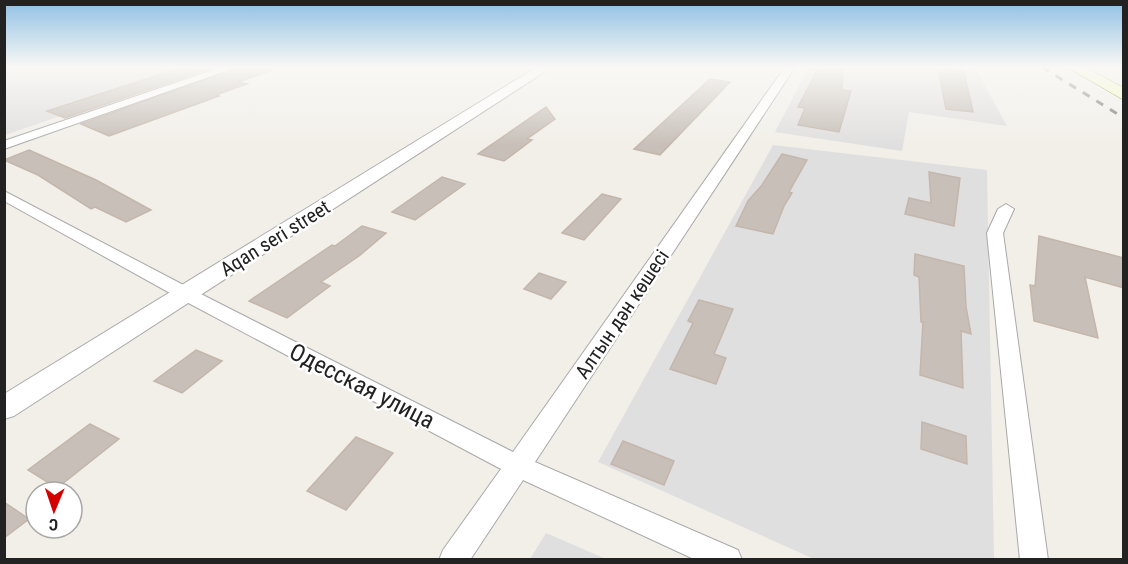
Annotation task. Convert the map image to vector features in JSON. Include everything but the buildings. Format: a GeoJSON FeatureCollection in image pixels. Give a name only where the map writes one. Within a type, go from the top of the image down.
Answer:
{"type":"FeatureCollection","features":[{"type":"Feature","properties":{"kind":"street"},"geometry":{"type":"LineString","coordinates":[[4,145],[155,93]]}},
{"type":"Feature","properties":{"kind":"street","name":"Aqan seri street"},"geometry":{"type":"LineString","coordinates":[[4,408],[504,93]]}},
{"type":"Feature","properties":{"kind":"street","name":"Алтын дән көшесі"},"geometry":{"type":"LineString","coordinates":[[453,560],[774,93]]}},
{"type":"Feature","properties":{"kind":"street","name":"Одесская улица"},"geometry":{"type":"LineString","coordinates":[[4,195],[186,294],[518,466],[728,560]]}},
{"type":"Feature","properties":{"kind":"street"},"geometry":{"type":"LineString","coordinates":[[1006,209],[995,233],[1034,560]]}},
{"type":"Feature","properties":{"kind":"shaded area"},"geometry":{"type":"Polygon","coordinates":[[[5,93],[126,93],[5,135],[5,93]]]}},
{"type":"Feature","properties":{"kind":"shaded area"},"geometry":{"type":"Polygon","coordinates":[[[795,93],[989,93],[1007,126],[909,112],[902,151],[775,132],[795,93]]]}},
{"type":"Feature","properties":{"kind":"shaded area"},"geometry":{"type":"Polygon","coordinates":[[[773,145],[987,170],[994,559],[814,559],[598,462],[773,145]]]}},
{"type":"Feature","properties":{"kind":"shaded area"},"geometry":{"type":"Polygon","coordinates":[[[546,533],[606,559],[530,559],[546,533]]]}},
{"type":"Feature","properties":{"kind":"railway"},"geometry":{"type":"LineString","coordinates":[[1084,93],[1124,118]]}}]}
